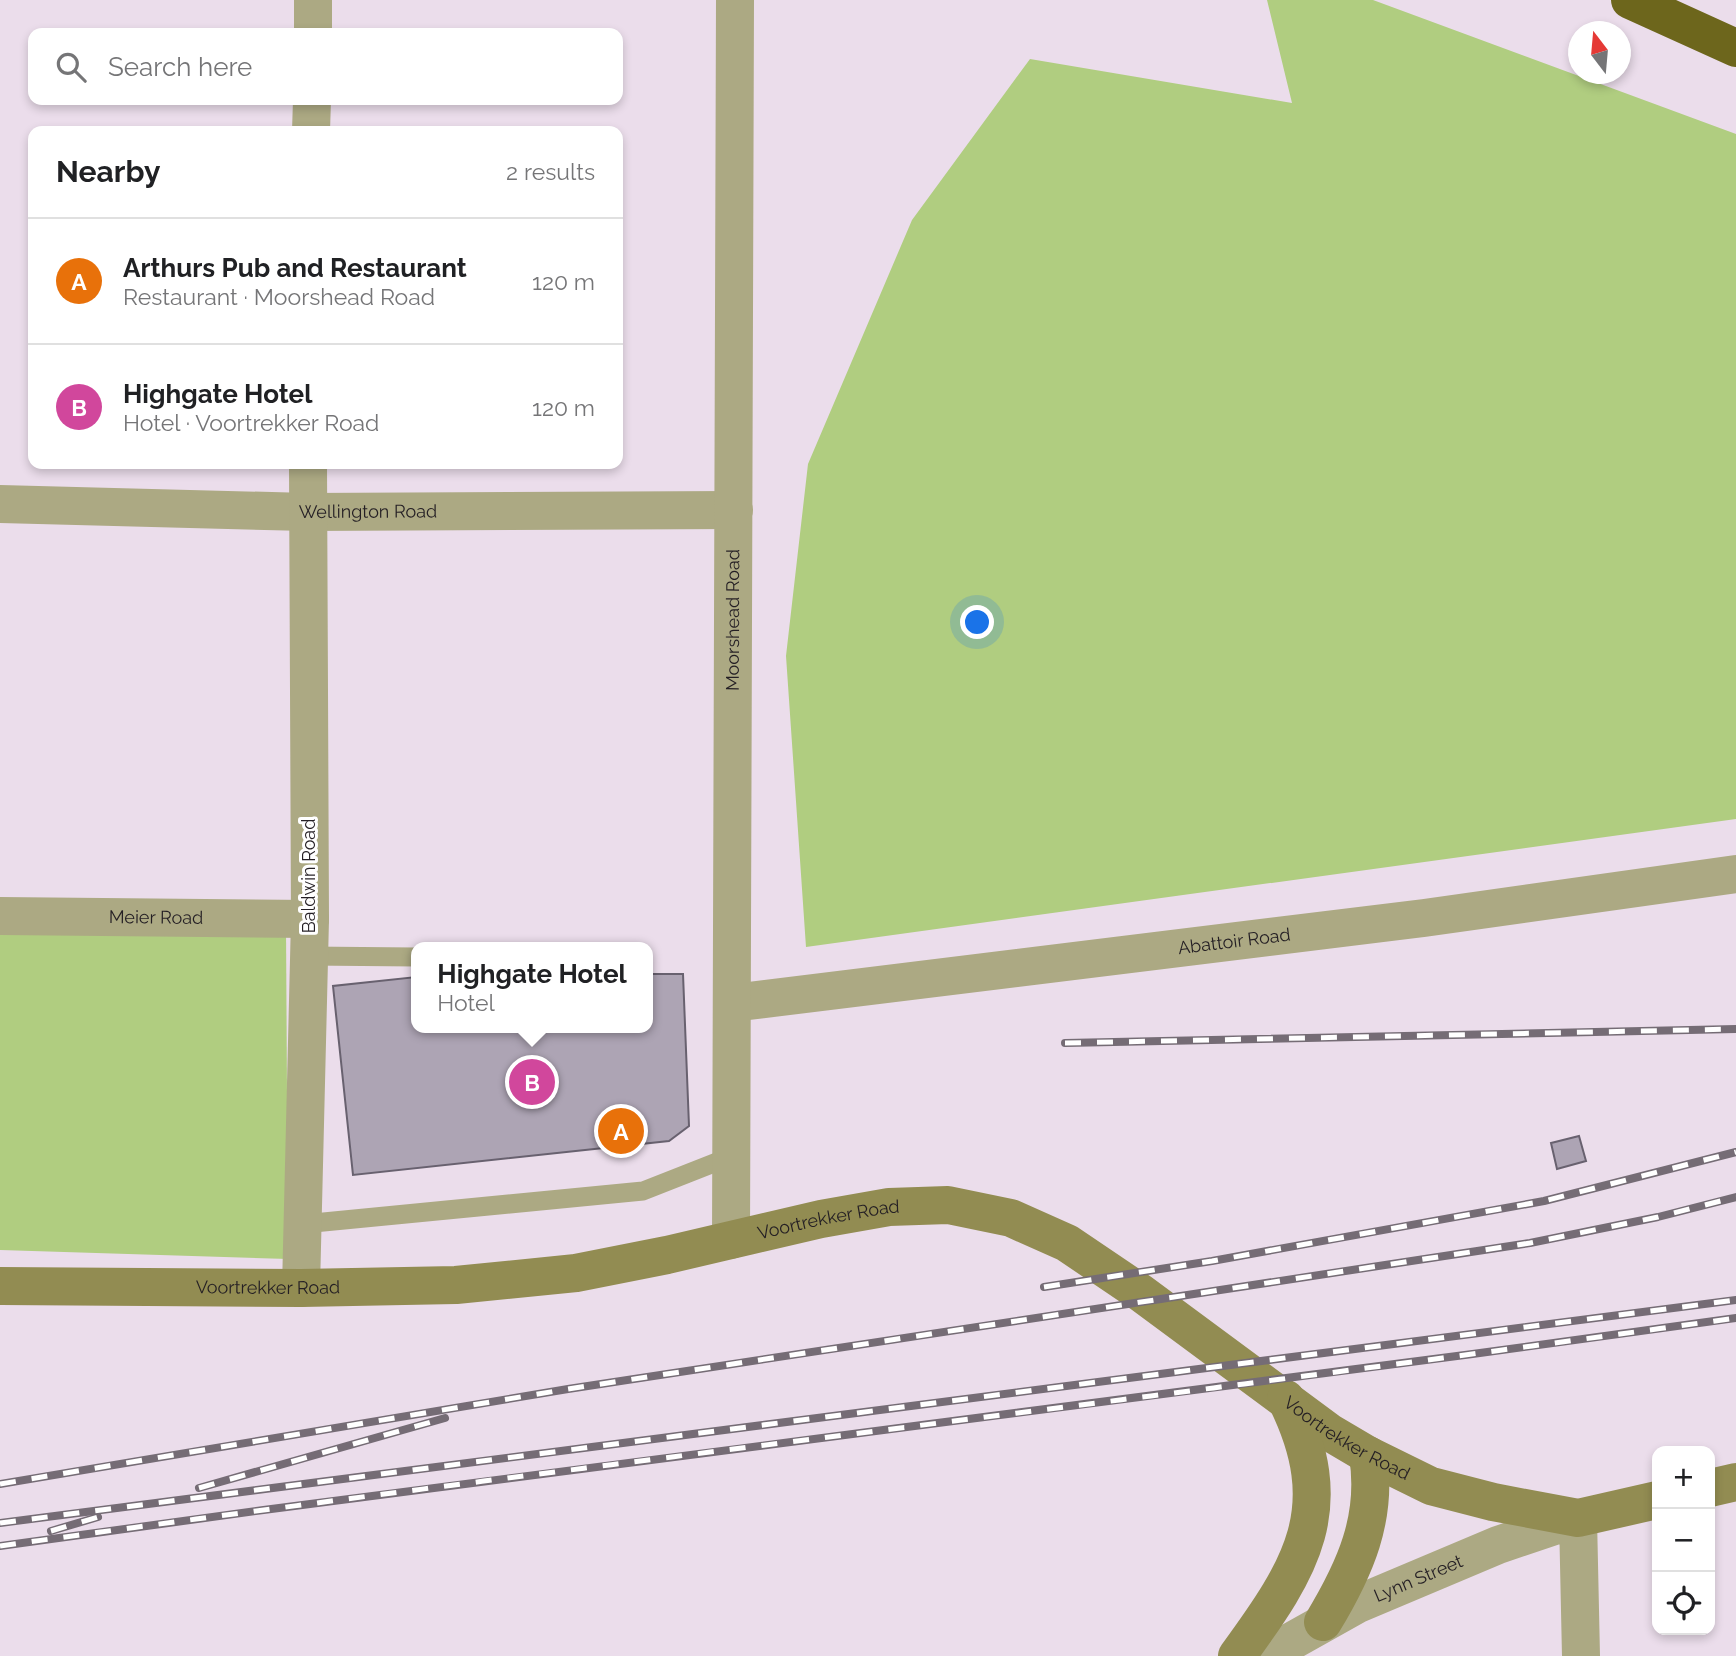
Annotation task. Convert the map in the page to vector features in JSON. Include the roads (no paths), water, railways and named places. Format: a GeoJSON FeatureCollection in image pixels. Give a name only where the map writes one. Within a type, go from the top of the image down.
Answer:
{"type":"FeatureCollection","features":[{"type":"Feature","properties":{"kind":"highway"},"geometry":{"type":"LineString","coordinates":[[1630,0],[1736,48]]}},
{"type":"Feature","properties":{"kind":"main road","name":"Voortrekker Road"},"geometry":{"type":"LineString","coordinates":[[0,1286],[456,1285],[576,1273],[821,1219],[889,1207],[948,1205],[1011,1218],[1067,1242],[1141,1293],[1329,1432],[1368,1455],[1431,1486],[1493,1502],[1578,1518]]}},
{"type":"Feature","properties":{"kind":"main road"},"geometry":{"type":"LineString","coordinates":[[1237,1656],[1289,1580],[1306,1541],[1313,1506],[1312,1476],[1306,1448],[1286,1399]]}},
{"type":"Feature","properties":{"kind":"main road"},"geometry":{"type":"LineString","coordinates":[[1323,1622],[1355,1564],[1364,1534],[1372,1479],[1368,1455]]}},
{"type":"Feature","properties":{"kind":"main road"},"geometry":{"type":"LineString","coordinates":[[1715,1487],[1736,1482]]}},
{"type":"Feature","properties":{"kind":"main road"},"geometry":{"type":"LineString","coordinates":[[1578,1518],[1652,1501]]}},
{"type":"Feature","properties":{"kind":"street"},"geometry":{"type":"LineString","coordinates":[[313,0],[313,28]]}},
{"type":"Feature","properties":{"kind":"street","name":"Moorshead Road"},"geometry":{"type":"LineString","coordinates":[[731,1240],[735,0]]}},
{"type":"Feature","properties":{"kind":"street"},"geometry":{"type":"LineString","coordinates":[[312,105],[312,126]]}},
{"type":"Feature","properties":{"kind":"street","name":"Baldwin Road"},"geometry":{"type":"LineString","coordinates":[[301,1287],[309,938],[308,469]]}},
{"type":"Feature","properties":{"kind":"street","name":"Wellington Road"},"geometry":{"type":"LineString","coordinates":[[0,504],[307,512],[734,510]]}},
{"type":"Feature","properties":{"kind":"street","name":"Abattoir Road"},"geometry":{"type":"LineString","coordinates":[[732,1003],[1424,918],[1736,874]]}},
{"type":"Feature","properties":{"kind":"street","name":"Meier Road"},"geometry":{"type":"LineString","coordinates":[[0,916],[309,938]]}},
{"type":"Feature","properties":{"kind":"street"},"geometry":{"type":"LineString","coordinates":[[1578,1518],[1581,1656]]}},
{"type":"Feature","properties":{"kind":"street","name":"Lynn Street"},"geometry":{"type":"LineString","coordinates":[[1265,1656],[1323,1622],[1438,1569],[1578,1518]]}},
{"type":"Feature","properties":{"kind":"lane"},"geometry":{"type":"LineString","coordinates":[[309,938],[411,956]]}},
{"type":"Feature","properties":{"kind":"lane"},"geometry":{"type":"LineString","coordinates":[[303,1224],[643,1191],[732,1156]]}},
{"type":"Feature","properties":{"kind":"railway"},"geometry":{"type":"LineString","coordinates":[[1065,1043],[1736,1029]]}},
{"type":"Feature","properties":{"kind":"railway"},"geometry":{"type":"LineString","coordinates":[[1044,1287],[1212,1261],[1544,1201],[1736,1152]]}},
{"type":"Feature","properties":{"kind":"railway"},"geometry":{"type":"LineString","coordinates":[[0,1484],[568,1389],[1530,1243],[1658,1217],[1736,1197]]}},
{"type":"Feature","properties":{"kind":"railway"},"geometry":{"type":"LineString","coordinates":[[0,1523],[1736,1300]]}},
{"type":"Feature","properties":{"kind":"railway"},"geometry":{"type":"LineString","coordinates":[[0,1546],[1736,1318]]}},
{"type":"Feature","properties":{"kind":"railway"},"geometry":{"type":"LineString","coordinates":[[199,1488],[445,1418]]}},
{"type":"Feature","properties":{"kind":"railway"},"geometry":{"type":"LineString","coordinates":[[51,1531],[98,1517]]}},
{"type":"Feature","properties":{"kind":"place","name":"Highgate Hotel"},"geometry":{"type":"Point","coordinates":[532,1082]}},
{"type":"Feature","properties":{"kind":"place","name":"Arthurs Pub and Restaurant"},"geometry":{"type":"Point","coordinates":[621,1131]}}]}
